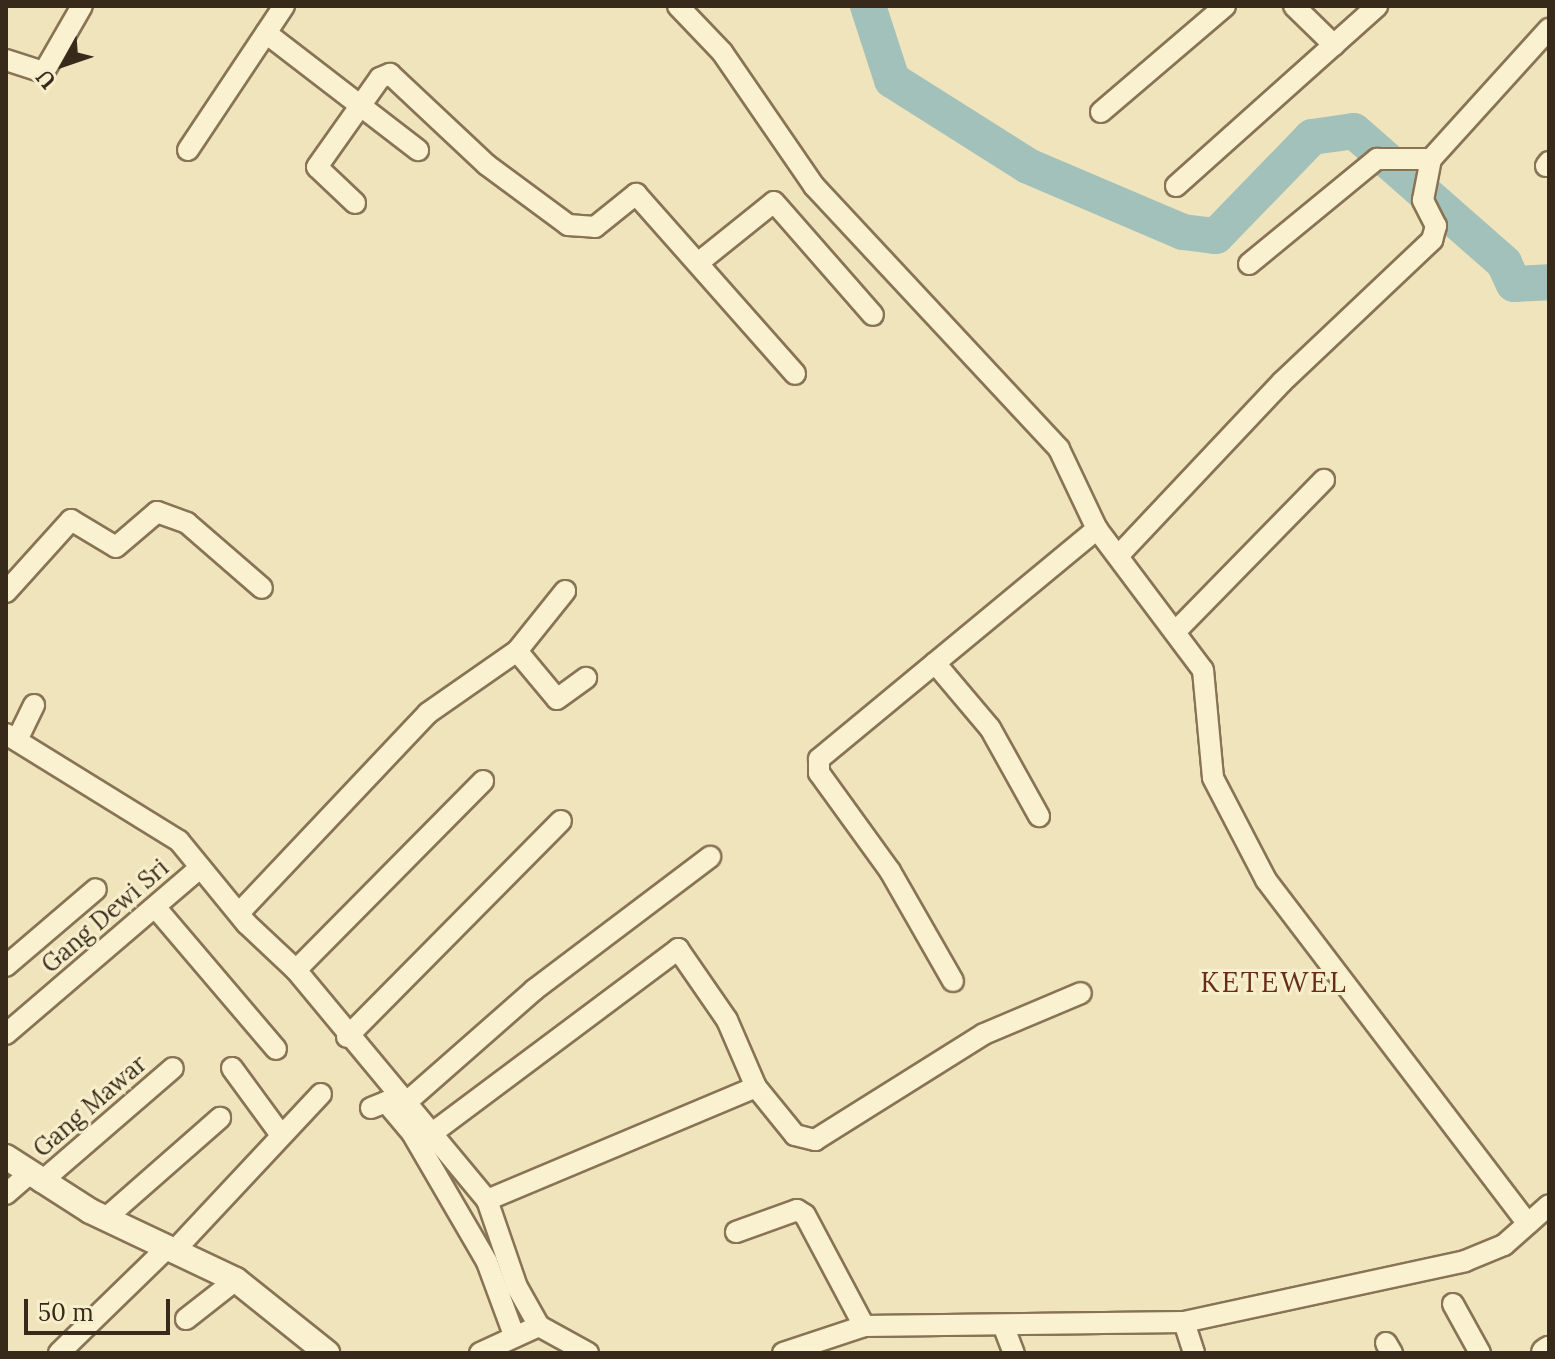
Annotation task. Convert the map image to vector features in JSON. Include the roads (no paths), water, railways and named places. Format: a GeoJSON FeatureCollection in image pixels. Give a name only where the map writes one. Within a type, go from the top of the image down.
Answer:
{"type":"FeatureCollection","features":[{"type":"Feature","properties":{"kind":"street"},"geometry":{"type":"LineString","coordinates":[[6,60],[44,72],[82,6]]}},
{"type":"Feature","properties":{"kind":"street"},"geometry":{"type":"LineString","coordinates":[[188,150],[284,6]]}},
{"type":"Feature","properties":{"kind":"street"},"geometry":{"type":"LineString","coordinates":[[678,6],[722,52],[814,186],[1045,429],[1097,529],[1207,679],[1213,778],[1266,880],[1334,977],[1401,1049],[1489,1183],[1528,1224]]}},
{"type":"Feature","properties":{"kind":"street"},"geometry":{"type":"LineString","coordinates":[[1101,112],[1225,6]]}},
{"type":"Feature","properties":{"kind":"street"},"geometry":{"type":"LineString","coordinates":[[1294,6],[1334,45]]}},
{"type":"Feature","properties":{"kind":"street"},"geometry":{"type":"LineString","coordinates":[[1176,186],[1377,6]]}},
{"type":"Feature","properties":{"kind":"street"},"geometry":{"type":"LineString","coordinates":[[266,33],[418,150]]}},
{"type":"Feature","properties":{"kind":"street"},"geometry":{"type":"LineString","coordinates":[[1118,556],[1282,382],[1438,233],[1423,200],[1430,165],[1546,38]]}},
{"type":"Feature","properties":{"kind":"street"},"geometry":{"type":"LineString","coordinates":[[355,203],[317,169],[360,105],[390,74],[487,165],[513,177],[568,225],[595,227],[636,194],[795,374]]}},
{"type":"Feature","properties":{"kind":"street"},"geometry":{"type":"LineString","coordinates":[[1249,264],[1382,158],[1430,165]]}},
{"type":"Feature","properties":{"kind":"street"},"geometry":{"type":"LineString","coordinates":[[698,263],[774,202],[873,315]]}},
{"type":"Feature","properties":{"kind":"street"},"geometry":{"type":"LineString","coordinates":[[1175,632],[1324,480]]}},
{"type":"Feature","properties":{"kind":"street"},"geometry":{"type":"LineString","coordinates":[[6,592],[71,520],[116,547],[157,512],[187,523],[262,588]]}},
{"type":"Feature","properties":{"kind":"street"},"geometry":{"type":"LineString","coordinates":[[953,981],[818,766],[935,663],[1097,529]]}},
{"type":"Feature","properties":{"kind":"street"},"geometry":{"type":"LineString","coordinates":[[239,913],[428,713],[517,651],[565,591]]}},
{"type":"Feature","properties":{"kind":"street"},"geometry":{"type":"LineString","coordinates":[[517,651],[557,699],[586,678]]}},
{"type":"Feature","properties":{"kind":"street"},"geometry":{"type":"LineString","coordinates":[[935,663],[990,728],[1039,816]]}},
{"type":"Feature","properties":{"kind":"street"},"geometry":{"type":"LineString","coordinates":[[34,705],[12,737],[179,841],[239,913],[296,970],[347,1037],[409,1100],[487,1200],[517,1287],[539,1326],[588,1353]]}},
{"type":"Feature","properties":{"kind":"street"},"geometry":{"type":"LineString","coordinates":[[296,970],[483,781]]}},
{"type":"Feature","properties":{"kind":"street"},"geometry":{"type":"LineString","coordinates":[[347,1037],[561,821]]}},
{"type":"Feature","properties":{"kind":"street"},"geometry":{"type":"LineString","coordinates":[[409,1100],[534,990],[710,857]]}},
{"type":"Feature","properties":{"kind":"street","name":"Gang Dewi Sri"},"geometry":{"type":"LineString","coordinates":[[6,1034],[200,868]]}},
{"type":"Feature","properties":{"kind":"street"},"geometry":{"type":"LineString","coordinates":[[6,966],[96,889]]}},
{"type":"Feature","properties":{"kind":"street"},"geometry":{"type":"LineString","coordinates":[[156,908],[276,1049]]}},
{"type":"Feature","properties":{"kind":"street"},"geometry":{"type":"LineString","coordinates":[[435,1131],[676,949],[727,1020],[756,1087],[795,1135],[815,1140],[984,1034],[1081,993]]}},
{"type":"Feature","properties":{"kind":"street","name":"Gang Mawar"},"geometry":{"type":"LineString","coordinates":[[6,1194],[34,1178],[173,1068]]}},
{"type":"Feature","properties":{"kind":"street"},"geometry":{"type":"LineString","coordinates":[[232,1068],[281,1135]]}},
{"type":"Feature","properties":{"kind":"street"},"geometry":{"type":"LineString","coordinates":[[487,1200],[523,1179],[756,1087]]}},
{"type":"Feature","properties":{"kind":"street"},"geometry":{"type":"LineString","coordinates":[[59,1353],[255,1173],[281,1135],[321,1094]]}},
{"type":"Feature","properties":{"kind":"street"},"geometry":{"type":"LineString","coordinates":[[371,1108],[386,1102],[412,1133],[487,1262],[514,1335]]}},
{"type":"Feature","properties":{"kind":"street"},"geometry":{"type":"LineString","coordinates":[[106,1218],[220,1118]]}},
{"type":"Feature","properties":{"kind":"street"},"geometry":{"type":"LineString","coordinates":[[6,1157],[34,1178],[106,1218],[236,1280],[327,1353]]}},
{"type":"Feature","properties":{"kind":"street"},"geometry":{"type":"LineString","coordinates":[[783,1353],[864,1326],[1184,1322],[1465,1261],[1496,1250],[1549,1205]]}},
{"type":"Feature","properties":{"kind":"street"},"geometry":{"type":"LineString","coordinates":[[736,1232],[797,1210],[805,1215],[864,1326]]}},
{"type":"Feature","properties":{"kind":"street"},"geometry":{"type":"LineString","coordinates":[[186,1319],[236,1280]]}},
{"type":"Feature","properties":{"kind":"street"},"geometry":{"type":"LineString","coordinates":[[1453,1304],[1480,1353]]}},
{"type":"Feature","properties":{"kind":"street"},"geometry":{"type":"LineString","coordinates":[[1184,1322],[1194,1353]]}},
{"type":"Feature","properties":{"kind":"street"},"geometry":{"type":"LineString","coordinates":[[1003,1325],[1014,1353]]}},
{"type":"Feature","properties":{"kind":"street"},"geometry":{"type":"LineString","coordinates":[[480,1353],[539,1326]]}},
{"type":"Feature","properties":{"kind":"waterway"},"geometry":{"type":"LineString","coordinates":[[868,6],[892,80],[1028,166],[1183,232],[1216,236],[1312,137],[1354,131],[1504,263],[1514,284],[1549,282]]}},
{"type":"Feature","properties":{"kind":"district","name":"KETEWEL"},"geometry":{"type":"Point","coordinates":[1274,982]}}]}
